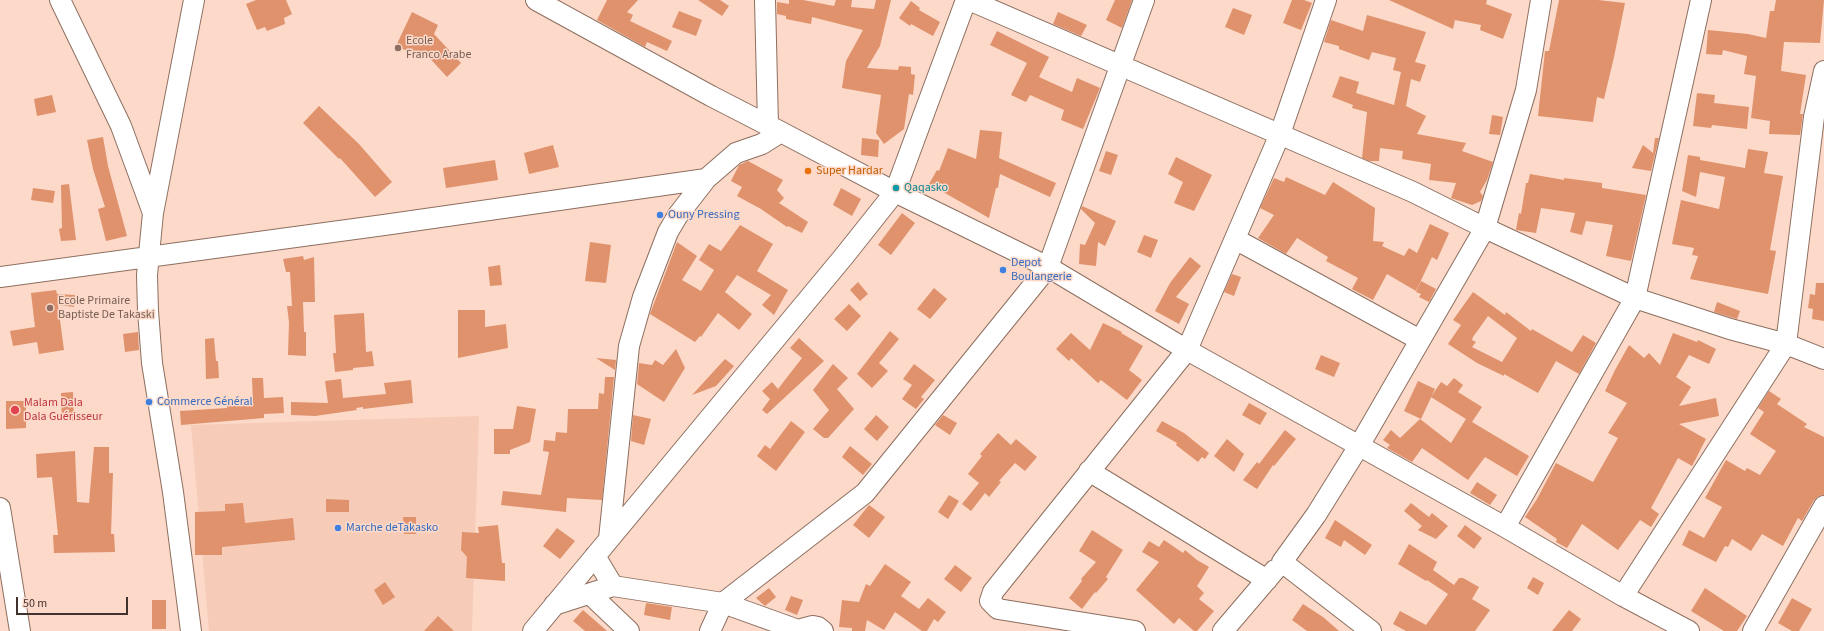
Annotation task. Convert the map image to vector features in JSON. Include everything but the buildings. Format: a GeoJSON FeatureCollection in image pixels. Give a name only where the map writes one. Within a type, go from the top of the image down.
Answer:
{"type":"FeatureCollection","features":[{"type":"Feature","properties":{"kind":"street"},"geometry":{"type":"LineString","coordinates":[[60,0],[121,126],[153,213]]}},
{"type":"Feature","properties":{"kind":"street"},"geometry":{"type":"LineString","coordinates":[[191,631],[173,492],[152,363],[148,311],[148,256],[153,213],[194,0]]}},
{"type":"Feature","properties":{"kind":"street"},"geometry":{"type":"LineString","coordinates":[[536,0],[711,96],[775,128],[895,192],[1048,267],[1187,350],[1505,527],[1623,596],[1689,631]]}},
{"type":"Feature","properties":{"kind":"street"},"geometry":{"type":"LineString","coordinates":[[609,539],[629,346],[643,296],[668,232],[678,215],[706,179],[736,153],[762,144],[775,128],[765,0]]}},
{"type":"Feature","properties":{"kind":"street"},"geometry":{"type":"LineString","coordinates":[[533,631],[845,255],[895,192],[968,0],[1413,192],[1635,298],[1730,329],[1786,344],[1824,359]]}},
{"type":"Feature","properties":{"kind":"street"},"geometry":{"type":"LineString","coordinates":[[710,631],[723,603],[865,493],[1048,267],[1144,0]]}},
{"type":"Feature","properties":{"kind":"street"},"geometry":{"type":"LineString","coordinates":[[1135,631],[998,609],[990,601],[993,592],[1187,350],[1280,134],[1326,0]]}},
{"type":"Feature","properties":{"kind":"street"},"geometry":{"type":"LineString","coordinates":[[1223,631],[1282,562],[1316,515],[1359,446],[1486,228],[1526,90],[1541,0]]}},
{"type":"Feature","properties":{"kind":"street"},"geometry":{"type":"LineString","coordinates":[[1505,527],[1635,298],[1701,0]]}},
{"type":"Feature","properties":{"kind":"street"},"geometry":{"type":"LineString","coordinates":[[1623,596],[1786,344],[1814,117],[1824,71]]}},
{"type":"Feature","properties":{"kind":"street"},"geometry":{"type":"LineString","coordinates":[[0,277],[706,179]]}},
{"type":"Feature","properties":{"kind":"street"},"geometry":{"type":"LineString","coordinates":[[1235,238],[1420,340]]}},
{"type":"Feature","properties":{"kind":"street"},"geometry":{"type":"LineString","coordinates":[[1090,472],[1267,580]]}},
{"type":"Feature","properties":{"kind":"street"},"geometry":{"type":"LineString","coordinates":[[1753,631],[1824,506]]}},
{"type":"Feature","properties":{"kind":"street"},"geometry":{"type":"LineString","coordinates":[[0,508],[20,631]]}},
{"type":"Feature","properties":{"kind":"street"},"geometry":{"type":"LineString","coordinates":[[595,556],[613,586]]}},
{"type":"Feature","properties":{"kind":"street"},"geometry":{"type":"LineString","coordinates":[[1282,562],[1371,631]]}},
{"type":"Feature","properties":{"kind":"street"},"geometry":{"type":"LineString","coordinates":[[554,605],[613,586],[723,603],[798,630],[813,626],[818,627],[823,631]]}},
{"type":"Feature","properties":{"kind":"street"},"geometry":{"type":"LineString","coordinates":[[590,594],[629,631]]}},
{"type":"Feature","properties":{"kind":"shaded area","name":"Marche deTakasko"},"geometry":{"type":"Polygon","coordinates":[[[479,416],[472,631],[209,631],[191,425],[479,416]]]}},
{"type":"Feature","properties":{"kind":"place","name":"Ecole Franco Arabe"},"geometry":{"type":"Point","coordinates":[398,48]}},
{"type":"Feature","properties":{"kind":"place","name":"Super Hardar"},"geometry":{"type":"Point","coordinates":[808,171]}},
{"type":"Feature","properties":{"kind":"place","name":"Qaqasko"},"geometry":{"type":"Point","coordinates":[896,188]}},
{"type":"Feature","properties":{"kind":"place","name":"Ouny Pressing"},"geometry":{"type":"Point","coordinates":[660,215]}},
{"type":"Feature","properties":{"kind":"place","name":"Depot Boulangerie"},"geometry":{"type":"Point","coordinates":[1003,270]}},
{"type":"Feature","properties":{"kind":"place","name":"Ecole Primaire Baptiste De Takaski"},"geometry":{"type":"Point","coordinates":[50,308]}},
{"type":"Feature","properties":{"kind":"place","name":"Commerce Général"},"geometry":{"type":"Point","coordinates":[149,402]}},
{"type":"Feature","properties":{"kind":"place","name":"Malam Dala Dala Guérisseur"},"geometry":{"type":"Point","coordinates":[15,410]}},
{"type":"Feature","properties":{"kind":"place","name":"Marche deTakasko"},"geometry":{"type":"Point","coordinates":[338,528]}}]}
